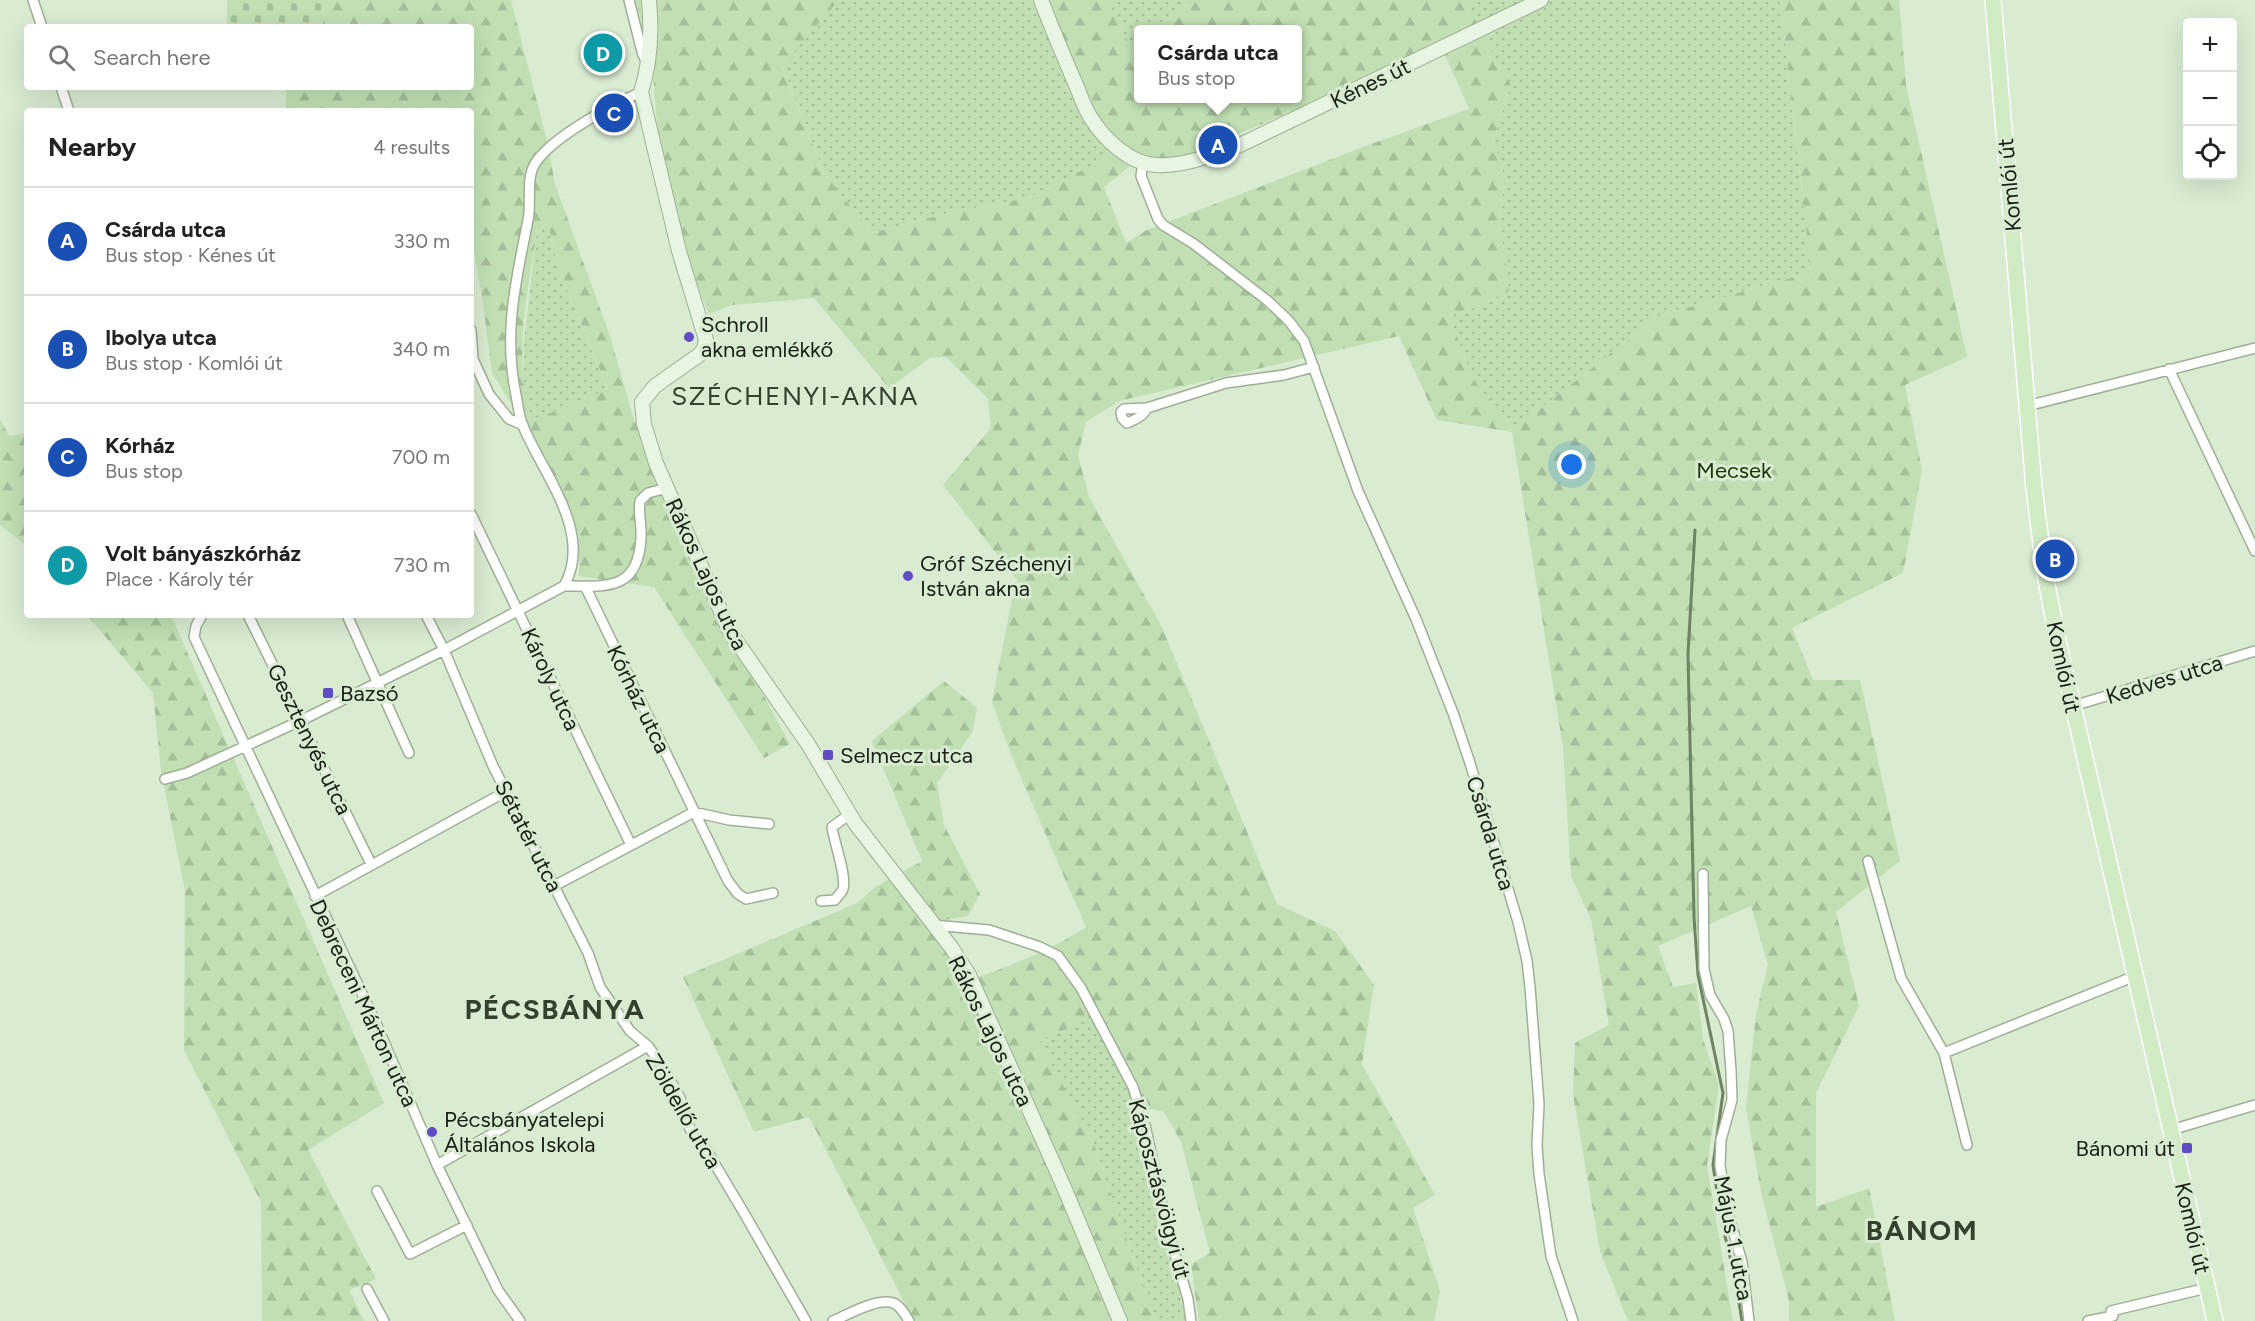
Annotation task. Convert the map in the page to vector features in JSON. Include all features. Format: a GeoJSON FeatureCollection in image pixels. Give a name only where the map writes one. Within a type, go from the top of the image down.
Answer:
{"type":"FeatureCollection","features":[{"type":"Feature","properties":{"kind":"main road","name":"Komlói út"},"geometry":{"type":"LineString","coordinates":[[1993,0],[2036,510],[2043,564],[2058,641],[2215,1321]]}},
{"type":"Feature","properties":{"kind":"street"},"geometry":{"type":"LineString","coordinates":[[33,0],[41,24]]}},
{"type":"Feature","properties":{"kind":"street"},"geometry":{"type":"LineString","coordinates":[[629,0],[642,52],[649,67]]}},
{"type":"Feature","properties":{"kind":"street"},"geometry":{"type":"LineString","coordinates":[[564,586],[570,575],[574,550],[568,523],[555,488],[523,425],[512,374],[510,312],[528,219],[530,173],[536,162],[598,112],[641,92],[649,67],[652,26],[649,0]]}},
{"type":"Feature","properties":{"kind":"street"},"geometry":{"type":"LineString","coordinates":[[1041,0],[1091,118],[1118,147],[1143,163]]}},
{"type":"Feature","properties":{"kind":"street","name":"Kénes út"},"geometry":{"type":"LineString","coordinates":[[1143,163],[1175,164],[1198,160],[1240,145],[1541,0]]}},
{"type":"Feature","properties":{"kind":"street"},"geometry":{"type":"LineString","coordinates":[[62,90],[68,108]]}},
{"type":"Feature","properties":{"kind":"street","name":"Rákos Lajos utca"},"geometry":{"type":"LineString","coordinates":[[641,92],[679,251],[706,340],[704,349],[699,355],[655,386],[642,402],[647,437],[666,488],[730,632],[808,744],[850,814],[951,947],[969,975],[1063,1185],[1120,1321]]}},
{"type":"Feature","properties":{"kind":"street","name":"Csárda utca"},"geometry":{"type":"LineString","coordinates":[[1143,163],[1142,176],[1158,219],[1163,225],[1194,244],[1268,301],[1289,321],[1304,341],[1358,491],[1412,609],[1453,713],[1518,922],[1527,961],[1539,1104],[1537,1145],[1539,1174],[1551,1256],[1573,1321]]}},
{"type":"Feature","properties":{"kind":"street"},"geometry":{"type":"LineString","coordinates":[[2027,406],[2255,348]]}},
{"type":"Feature","properties":{"kind":"street"},"geometry":{"type":"LineString","coordinates":[[474,361],[489,394],[509,419],[523,425]]}},
{"type":"Feature","properties":{"kind":"street"},"geometry":{"type":"LineString","coordinates":[[1147,408],[1226,383],[1284,375],[1314,367]]}},
{"type":"Feature","properties":{"kind":"street"},"geometry":{"type":"LineString","coordinates":[[2169,369],[2255,551]]}},
{"type":"Feature","properties":{"kind":"street"},"geometry":{"type":"LineString","coordinates":[[165,779],[187,773],[302,720],[444,650],[564,586],[612,586],[622,582],[638,562],[640,501],[648,493],[666,488]]}},
{"type":"Feature","properties":{"kind":"street","name":"Károly utca"},"geometry":{"type":"LineString","coordinates":[[474,520],[631,845]]}},
{"type":"Feature","properties":{"kind":"street","name":"Kórház utca"},"geometry":{"type":"LineString","coordinates":[[585,586],[694,812]]}},
{"type":"Feature","properties":{"kind":"street","name":"Debreceni Márton utca"},"geometry":{"type":"LineString","coordinates":[[200,618],[194,637],[370,1011],[436,1165],[498,1290],[520,1321]]}},
{"type":"Feature","properties":{"kind":"street","name":"Gesztenyés utca"},"geometry":{"type":"LineString","coordinates":[[250,618],[302,720],[371,864]]}},
{"type":"Feature","properties":{"kind":"street"},"geometry":{"type":"LineString","coordinates":[[348,618],[409,753]]}},
{"type":"Feature","properties":{"kind":"street","name":"Sétatér utca"},"geometry":{"type":"LineString","coordinates":[[428,618],[507,791],[588,953],[600,987],[630,1031],[648,1046]]}},
{"type":"Feature","properties":{"kind":"street","name":"Kedves utca"},"geometry":{"type":"LineString","coordinates":[[2073,706],[2255,651]]}},
{"type":"Feature","properties":{"kind":"street"},"geometry":{"type":"LineString","coordinates":[[315,896],[507,791]]}},
{"type":"Feature","properties":{"kind":"street"},"geometry":{"type":"LineString","coordinates":[[554,886],[694,812],[729,820],[769,824]]}},
{"type":"Feature","properties":{"kind":"street"},"geometry":{"type":"LineString","coordinates":[[694,812],[728,881],[738,894],[746,899],[773,892]]}},
{"type":"Feature","properties":{"kind":"street"},"geometry":{"type":"LineString","coordinates":[[821,901],[835,900],[843,889],[843,874],[832,827],[850,814]]}},
{"type":"Feature","properties":{"kind":"street"},"geometry":{"type":"LineString","coordinates":[[1868,861],[1901,978],[1944,1053],[1967,1144]]}},
{"type":"Feature","properties":{"kind":"street","name":"Május 1. utca"},"geometry":{"type":"LineString","coordinates":[[1702,874],[1704,969],[1710,995],[1728,1031],[1731,1071],[1732,1100],[1721,1140],[1720,1165],[1726,1206],[1742,1262],[1749,1321]]}},
{"type":"Feature","properties":{"kind":"street","name":"Káposztásvölgyi út"},"geometry":{"type":"LineString","coordinates":[[932,924],[989,930],[1040,947],[1058,956],[1081,988],[1133,1087],[1145,1125],[1167,1227],[1188,1299],[1191,1321]]}},
{"type":"Feature","properties":{"kind":"street"},"geometry":{"type":"LineString","coordinates":[[1944,1053],[2135,976]]}},
{"type":"Feature","properties":{"kind":"street","name":"Zöldellő utca"},"geometry":{"type":"LineString","coordinates":[[436,1165],[648,1046],[680,1098],[690,1129],[707,1151],[738,1202],[806,1321]]}},
{"type":"Feature","properties":{"kind":"street"},"geometry":{"type":"LineString","coordinates":[[2171,1130],[2255,1106]]}},
{"type":"Feature","properties":{"kind":"street"},"geometry":{"type":"LineString","coordinates":[[378,1191],[410,1254],[467,1225]]}},
{"type":"Feature","properties":{"kind":"street"},"geometry":{"type":"LineString","coordinates":[[2088,1321],[2113,1318],[2111,1311],[2207,1288]]}},
{"type":"Feature","properties":{"kind":"street"},"geometry":{"type":"LineString","coordinates":[[366,1289],[384,1321]]}},
{"type":"Feature","properties":{"kind":"street"},"geometry":{"type":"LineString","coordinates":[[832,1321],[880,1302],[898,1305],[909,1321]]}},
{"type":"Feature","properties":{"kind":"green space"},"geometry":{"type":"Polygon","coordinates":[[[227,0],[322,0],[323,24],[227,24],[227,0]]]}},
{"type":"Feature","properties":{"kind":"green space"},"geometry":{"type":"Polygon","coordinates":[[[322,0],[511,0],[547,141],[555,184],[610,336],[634,420],[698,575],[790,744],[764,758],[654,587],[579,576],[579,537],[540,449],[492,373],[474,252],[474,108],[286,108],[286,90],[474,90],[474,24],[323,24],[322,0]],[[548,224],[537,231],[526,301],[522,348],[526,395],[532,417],[541,417],[608,389],[559,271],[548,224]]]}},
{"type":"Feature","properties":{"kind":"green space","name":"Mecsek"},"geometry":{"type":"Polygon","coordinates":[[[636,0],[839,0],[782,66],[824,173],[872,233],[948,213],[1031,197],[1119,151],[1091,113],[1049,0],[1107,0],[1132,49],[1134,47],[1134,103],[1302,103],[1302,25],[1162,25],[1194,0],[1468,0],[1480,32],[1511,85],[1493,140],[1504,175],[1501,228],[1509,291],[1469,310],[1450,316],[1471,376],[1512,431],[1658,316],[1811,272],[1780,0],[1899,0],[1906,85],[1967,357],[1905,385],[1922,470],[1903,573],[1792,628],[1813,680],[1860,680],[1900,861],[1836,912],[1859,1006],[1816,1093],[1816,1207],[1869,1188],[1895,1321],[1789,1321],[1789,1301],[1761,1192],[1746,1108],[1756,1014],[1768,965],[1751,906],[1658,946],[1673,987],[1696,983],[1703,1039],[1719,1085],[1707,1165],[1733,1321],[1628,1321],[1600,1251],[1573,1094],[1575,1043],[1609,1025],[1591,919],[1571,876],[1563,747],[1512,432],[1437,420],[1399,336],[1119,401],[1086,422],[1078,455],[1089,497],[1161,625],[1277,904],[1335,931],[1374,985],[1362,1064],[1435,1195],[1413,1208],[1440,1291],[1434,1321],[1199,1321],[1191,1264],[1210,1253],[1181,1142],[1164,1112],[1151,1109],[1101,1010],[1040,1042],[1094,1144],[1155,1321],[914,1321],[809,1117],[754,1132],[683,977],[857,903],[875,887],[922,861],[872,741],[944,681],[977,708],[973,731],[937,783],[944,825],[980,894],[968,916],[938,921],[976,978],[1046,950],[1086,927],[1012,757],[992,702],[1012,599],[1021,585],[943,485],[991,428],[988,399],[946,357],[930,358],[889,388],[814,298],[731,305],[709,314],[663,199],[653,74],[636,0]],[[1442,48],[1186,156],[1130,166],[1104,187],[1126,243],[1147,230],[1469,109],[1442,48]]]}},
{"type":"Feature","properties":{"kind":"green space"},"geometry":{"type":"Polygon","coordinates":[[[839,0],[1049,0],[1091,113],[1119,151],[1031,197],[948,213],[871,233],[824,173],[782,65],[839,0]]]}},
{"type":"Feature","properties":{"kind":"green space"},"geometry":{"type":"Polygon","coordinates":[[[1107,0],[1194,0],[1162,25],[1134,25],[1134,47],[1132,49],[1107,0]]]}},
{"type":"Feature","properties":{"kind":"green space"},"geometry":{"type":"Polygon","coordinates":[[[1468,0],[1780,0],[1811,272],[1658,316],[1512,431],[1471,376],[1450,316],[1469,310],[1509,291],[1501,228],[1504,175],[1493,140],[1511,85],[1480,32],[1468,0]]]}},
{"type":"Feature","properties":{"kind":"green space"},"geometry":{"type":"Polygon","coordinates":[[[548,224],[559,271],[608,390],[541,417],[531,417],[523,385],[524,340],[537,231],[548,224]]]}},
{"type":"Feature","properties":{"kind":"green space"},"geometry":{"type":"Polygon","coordinates":[[[0,419],[9,436],[24,434],[24,544],[0,525],[0,419]]]}},
{"type":"Feature","properties":{"kind":"green space"},"geometry":{"type":"Polygon","coordinates":[[[90,618],[172,618],[384,1103],[308,1150],[376,1279],[349,1290],[364,1321],[262,1321],[261,1202],[184,1050],[185,891],[161,771],[153,693],[90,618]]]}},
{"type":"Feature","properties":{"kind":"green space"},"geometry":{"type":"Polygon","coordinates":[[[1101,1010],[1151,1109],[1141,1122],[1186,1321],[1155,1321],[1094,1144],[1039,1042],[1101,1010]]]}},
{"type":"Feature","properties":{"kind":"waterway"},"geometry":{"type":"LineString","coordinates":[[1695,530],[1688,654],[1694,917],[1698,975],[1723,1093],[1713,1165],[1721,1219],[1735,1278],[1742,1321]]}},
{"type":"Feature","properties":{"kind":"place","name":"Volt bányászkórház"},"geometry":{"type":"Point","coordinates":[603,53]}},
{"type":"Feature","properties":{"kind":"place","name":"Kórház"},"geometry":{"type":"Point","coordinates":[614,113]}},
{"type":"Feature","properties":{"kind":"place","name":"Csárda utca"},"geometry":{"type":"Point","coordinates":[1218,145]}},
{"type":"Feature","properties":{"kind":"place","name":"Schroll akna emlékkő"},"geometry":{"type":"Point","coordinates":[689,337]}},
{"type":"Feature","properties":{"kind":"place","name":"Ibolya utca"},"geometry":{"type":"Point","coordinates":[2055,559]}},
{"type":"Feature","properties":{"kind":"place","name":"Gróf Széchenyi István akna"},"geometry":{"type":"Point","coordinates":[908,576]}},
{"type":"Feature","properties":{"kind":"place","name":"Bazsó"},"geometry":{"type":"Point","coordinates":[328,693]}},
{"type":"Feature","properties":{"kind":"place","name":"Selmecz utca"},"geometry":{"type":"Point","coordinates":[828,755]}},
{"type":"Feature","properties":{"kind":"place","name":"Pécsbányatelepi Általános Iskola"},"geometry":{"type":"Point","coordinates":[432,1132]}},
{"type":"Feature","properties":{"kind":"place","name":"Bánomi út"},"geometry":{"type":"Point","coordinates":[2187,1148]}},
{"type":"Feature","properties":{"kind":"district","name":"SZÉCHENYI-AKNA"},"geometry":{"type":"Point","coordinates":[795,396]}},
{"type":"Feature","properties":{"kind":"district","name":"PÉCSBÁNYA"},"geometry":{"type":"Point","coordinates":[555,1009]}},
{"type":"Feature","properties":{"kind":"district","name":"BÁNOM"},"geometry":{"type":"Point","coordinates":[1922,1230]}}]}
